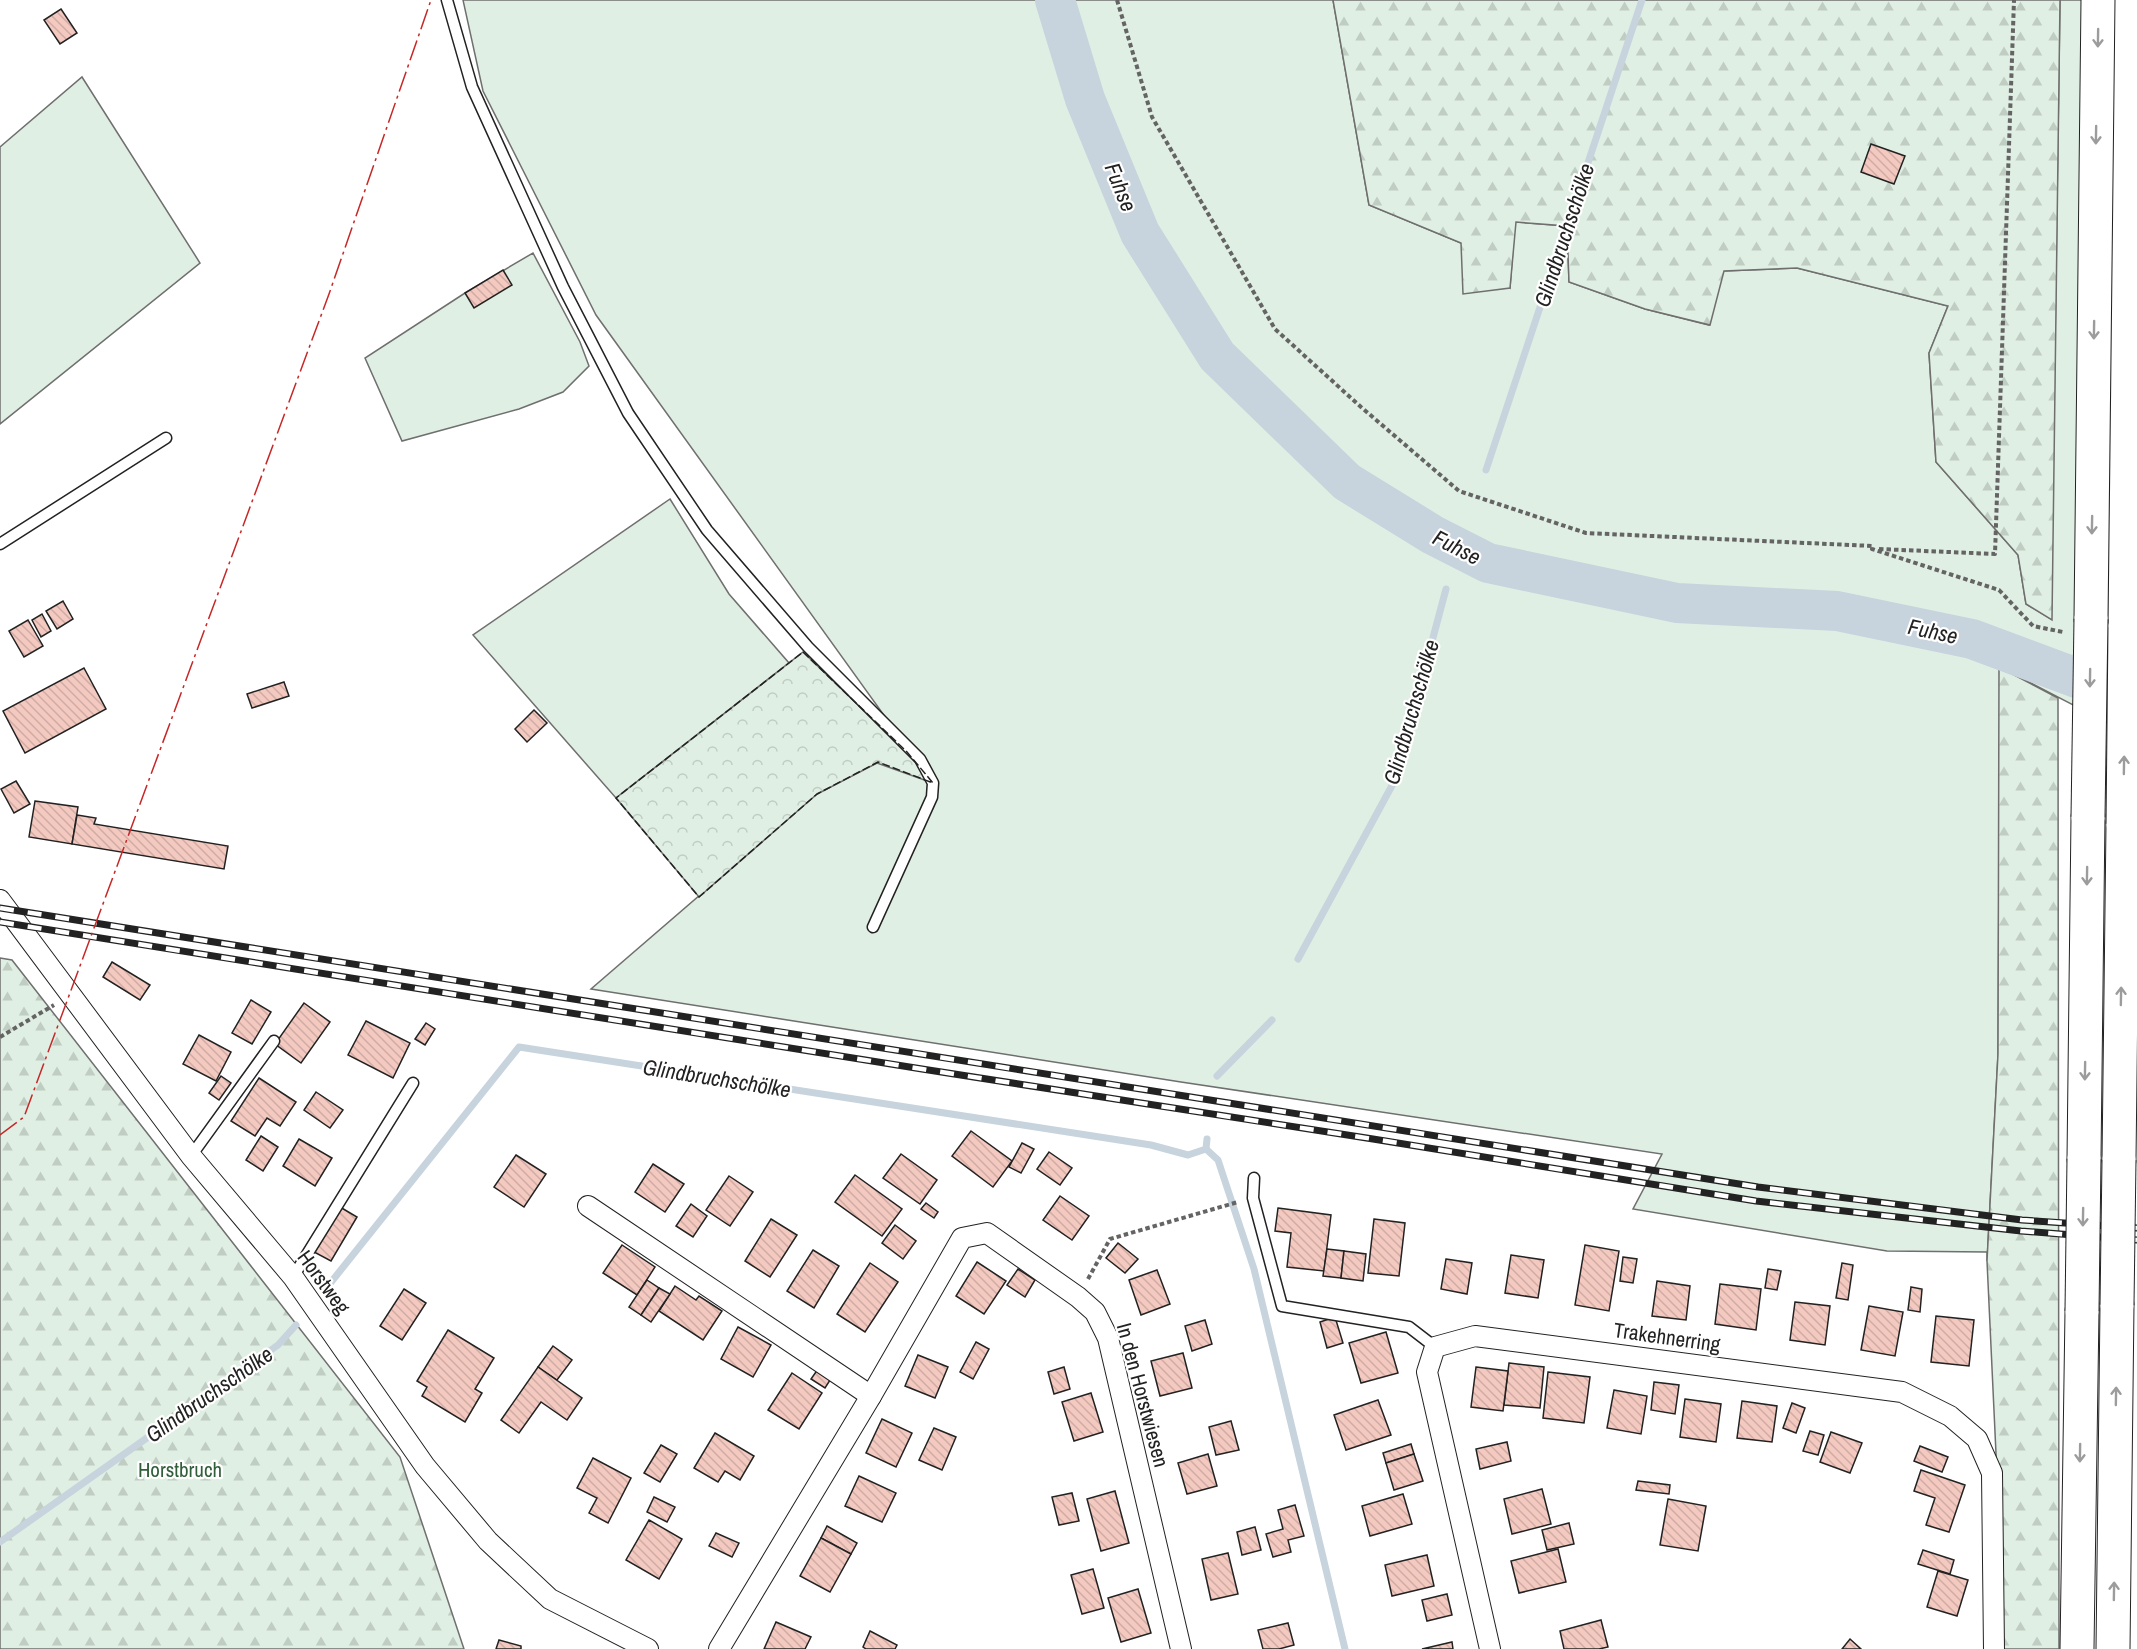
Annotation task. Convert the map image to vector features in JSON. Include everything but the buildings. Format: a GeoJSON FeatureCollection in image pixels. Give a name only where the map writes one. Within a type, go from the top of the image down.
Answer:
{"type":"FeatureCollection","features":[{"type":"Feature","properties":{"kind":"highway"},"geometry":{"type":"LineString","coordinates":[[2077,1649],[2088,817],[2078,626],[2098,0]]}},
{"type":"Feature","properties":{"kind":"highway"},"geometry":{"type":"LineString","coordinates":[[2113,1649],[2132,0]]}},
{"type":"Feature","properties":{"kind":"street","name":"Horstweg"},"geometry":{"type":"LineString","coordinates":[[0,900],[191,1156],[293,1277],[425,1466],[488,1541],[550,1599],[648,1649]]}},
{"type":"Feature","properties":{"kind":"street"},"geometry":{"type":"LineString","coordinates":[[588,1206],[871,1396]]}},
{"type":"Feature","properties":{"kind":"street","name":"In den Horstwiesen"},"geometry":{"type":"LineString","coordinates":[[719,1649],[871,1396],[962,1238],[987,1233],[1078,1297],[1095,1312],[1108,1338],[1181,1649]]}},
{"type":"Feature","properties":{"kind":"street","name":"Trakehnerring"},"geometry":{"type":"LineString","coordinates":[[1435,1347],[1475,1336],[1902,1392],[1950,1416],[1977,1439],[1992,1473],[1994,1649]]}},
{"type":"Feature","properties":{"kind":"street"},"geometry":{"type":"LineString","coordinates":[[1435,1347],[1426,1372],[1490,1649]]}},
{"type":"Feature","properties":{"kind":"lane"},"geometry":{"type":"LineString","coordinates":[[447,0],[472,87],[563,287],[628,413],[707,530],[808,647],[920,759],[933,783],[932,797],[873,927]]}},
{"type":"Feature","properties":{"kind":"lane"},"geometry":{"type":"LineString","coordinates":[[0,544],[166,438]]}},
{"type":"Feature","properties":{"kind":"lane"},"geometry":{"type":"LineString","coordinates":[[191,1156],[274,1041]]}},
{"type":"Feature","properties":{"kind":"lane"},"geometry":{"type":"LineString","coordinates":[[293,1277],[413,1083]]}},
{"type":"Feature","properties":{"kind":"lane"},"geometry":{"type":"LineString","coordinates":[[1254,1178],[1253,1198],[1282,1306],[1409,1327],[1435,1347]]}},
{"type":"Feature","properties":{"kind":"path"},"geometry":{"type":"LineString","coordinates":[[1117,0],[1152,117],[1275,329],[1459,491],[1586,533],[1873,546],[1872,549],[1999,590],[2033,626],[2078,626]]}},
{"type":"Feature","properties":{"kind":"path"},"geometry":{"type":"LineString","coordinates":[[1872,549],[1995,554],[2014,0]]}},
{"type":"Feature","properties":{"kind":"path"},"geometry":{"type":"LineString","coordinates":[[0,1037],[71,996]]}},
{"type":"Feature","properties":{"kind":"path"},"geometry":{"type":"LineString","coordinates":[[1078,1297],[1110,1239],[1219,1207]]}},
{"type":"Feature","properties":{"kind":"green space"},"geometry":{"type":"Polygon","coordinates":[[[463,0],[1333,0],[1369,205],[1461,243],[1510,288],[1515,222],[1567,226],[1569,282],[1645,309],[1709,325],[1723,271],[1797,268],[1948,306],[1929,353],[1936,462],[2018,555],[2026,604],[2051,619],[2060,0],[2137,0],[2137,738],[2000,667],[1998,1054],[1987,1261],[1987,1252],[1887,1251],[1633,1209],[1662,1154],[1181,1082],[591,989],[817,794],[878,762],[932,782],[596,315],[483,91],[463,0]]]}},
{"type":"Feature","properties":{"kind":"green space"},"geometry":{"type":"Polygon","coordinates":[[[1333,0],[2060,0],[2052,620],[2026,604],[2018,555],[1936,462],[1929,353],[1948,306],[1797,268],[1724,271],[1710,325],[1645,309],[1569,282],[1567,226],[1516,222],[1510,288],[1463,294],[1461,243],[1369,205],[1333,0]]]}},
{"type":"Feature","properties":{"kind":"green space"},"geometry":{"type":"Polygon","coordinates":[[[82,77],[200,263],[0,424],[0,147],[82,77]]]}},
{"type":"Feature","properties":{"kind":"green space"},"geometry":{"type":"Polygon","coordinates":[[[533,253],[580,342],[589,366],[563,392],[519,409],[402,441],[365,358],[465,293],[533,253]]]}},
{"type":"Feature","properties":{"kind":"green space"},"geometry":{"type":"Polygon","coordinates":[[[670,499],[729,594],[789,663],[616,798],[473,635],[670,499]]]}},
{"type":"Feature","properties":{"kind":"green space"},"geometry":{"type":"Polygon","coordinates":[[[803,652],[907,752],[933,783],[877,763],[817,794],[699,897],[616,798],[803,652]]]}},
{"type":"Feature","properties":{"kind":"green space"},"geometry":{"type":"Polygon","coordinates":[[[1999,667],[2058,698],[2059,1649],[2001,1649],[1997,1475],[1987,1261],[1998,1054],[1999,667]]]}},
{"type":"Feature","properties":{"kind":"green space","name":"Horstbruch"},"geometry":{"type":"Polygon","coordinates":[[[0,958],[12,960],[400,1457],[464,1649],[0,1649],[0,958]]]}},
{"type":"Feature","properties":{"kind":"waterway","name":"Fuhse"},"geometry":{"type":"LineString","coordinates":[[1055,0],[1085,99],[1140,233],[1217,356],[1347,482],[1433,535],[1488,563],[1677,603],[1837,611],[1972,639],[2125,696]]}},
{"type":"Feature","properties":{"kind":"waterway","name":"Glindbruchschölke"},"geometry":{"type":"LineString","coordinates":[[1486,470],[1642,0]]}},
{"type":"Feature","properties":{"kind":"waterway","name":"Glindbruchschölke"},"geometry":{"type":"LineString","coordinates":[[1298,959],[1395,780],[1446,589]]}},
{"type":"Feature","properties":{"kind":"waterway","name":"Glindbruchschölke"},"geometry":{"type":"LineString","coordinates":[[1217,1076],[1272,1020]]}},
{"type":"Feature","properties":{"kind":"waterway","name":"Glindbruchschölke"},"geometry":{"type":"LineString","coordinates":[[328,1286],[519,1047],[1151,1145],[1188,1155],[1206,1149]]}},
{"type":"Feature","properties":{"kind":"waterway","name":"Glindbruchschölke"},"geometry":{"type":"LineString","coordinates":[[1206,1149],[1207,1139]]}},
{"type":"Feature","properties":{"kind":"waterway"},"geometry":{"type":"LineString","coordinates":[[1206,1149],[1218,1160],[1254,1269],[1345,1649]]}},
{"type":"Feature","properties":{"kind":"waterway","name":"Glindbruchschölke"},"geometry":{"type":"LineString","coordinates":[[0,1542],[278,1345],[296,1325]]}},
{"type":"Feature","properties":{"kind":"railway"},"geometry":{"type":"LineString","coordinates":[[0,908],[1758,1187],[2022,1220],[2137,1228]]}},
{"type":"Feature","properties":{"kind":"railway"},"geometry":{"type":"LineString","coordinates":[[0,922],[1756,1201],[2021,1231],[2137,1240]]}},
{"type":"Feature","properties":{"kind":"fence"},"geometry":{"type":"LineString","coordinates":[[803,652],[907,752],[933,783],[878,762],[817,794],[699,897],[616,798],[803,652]]}},
{"type":"Feature","properties":{"kind":"power"},"geometry":{"type":"LineString","coordinates":[[0,1135],[24,1117],[329,294],[431,0]]}}]}
